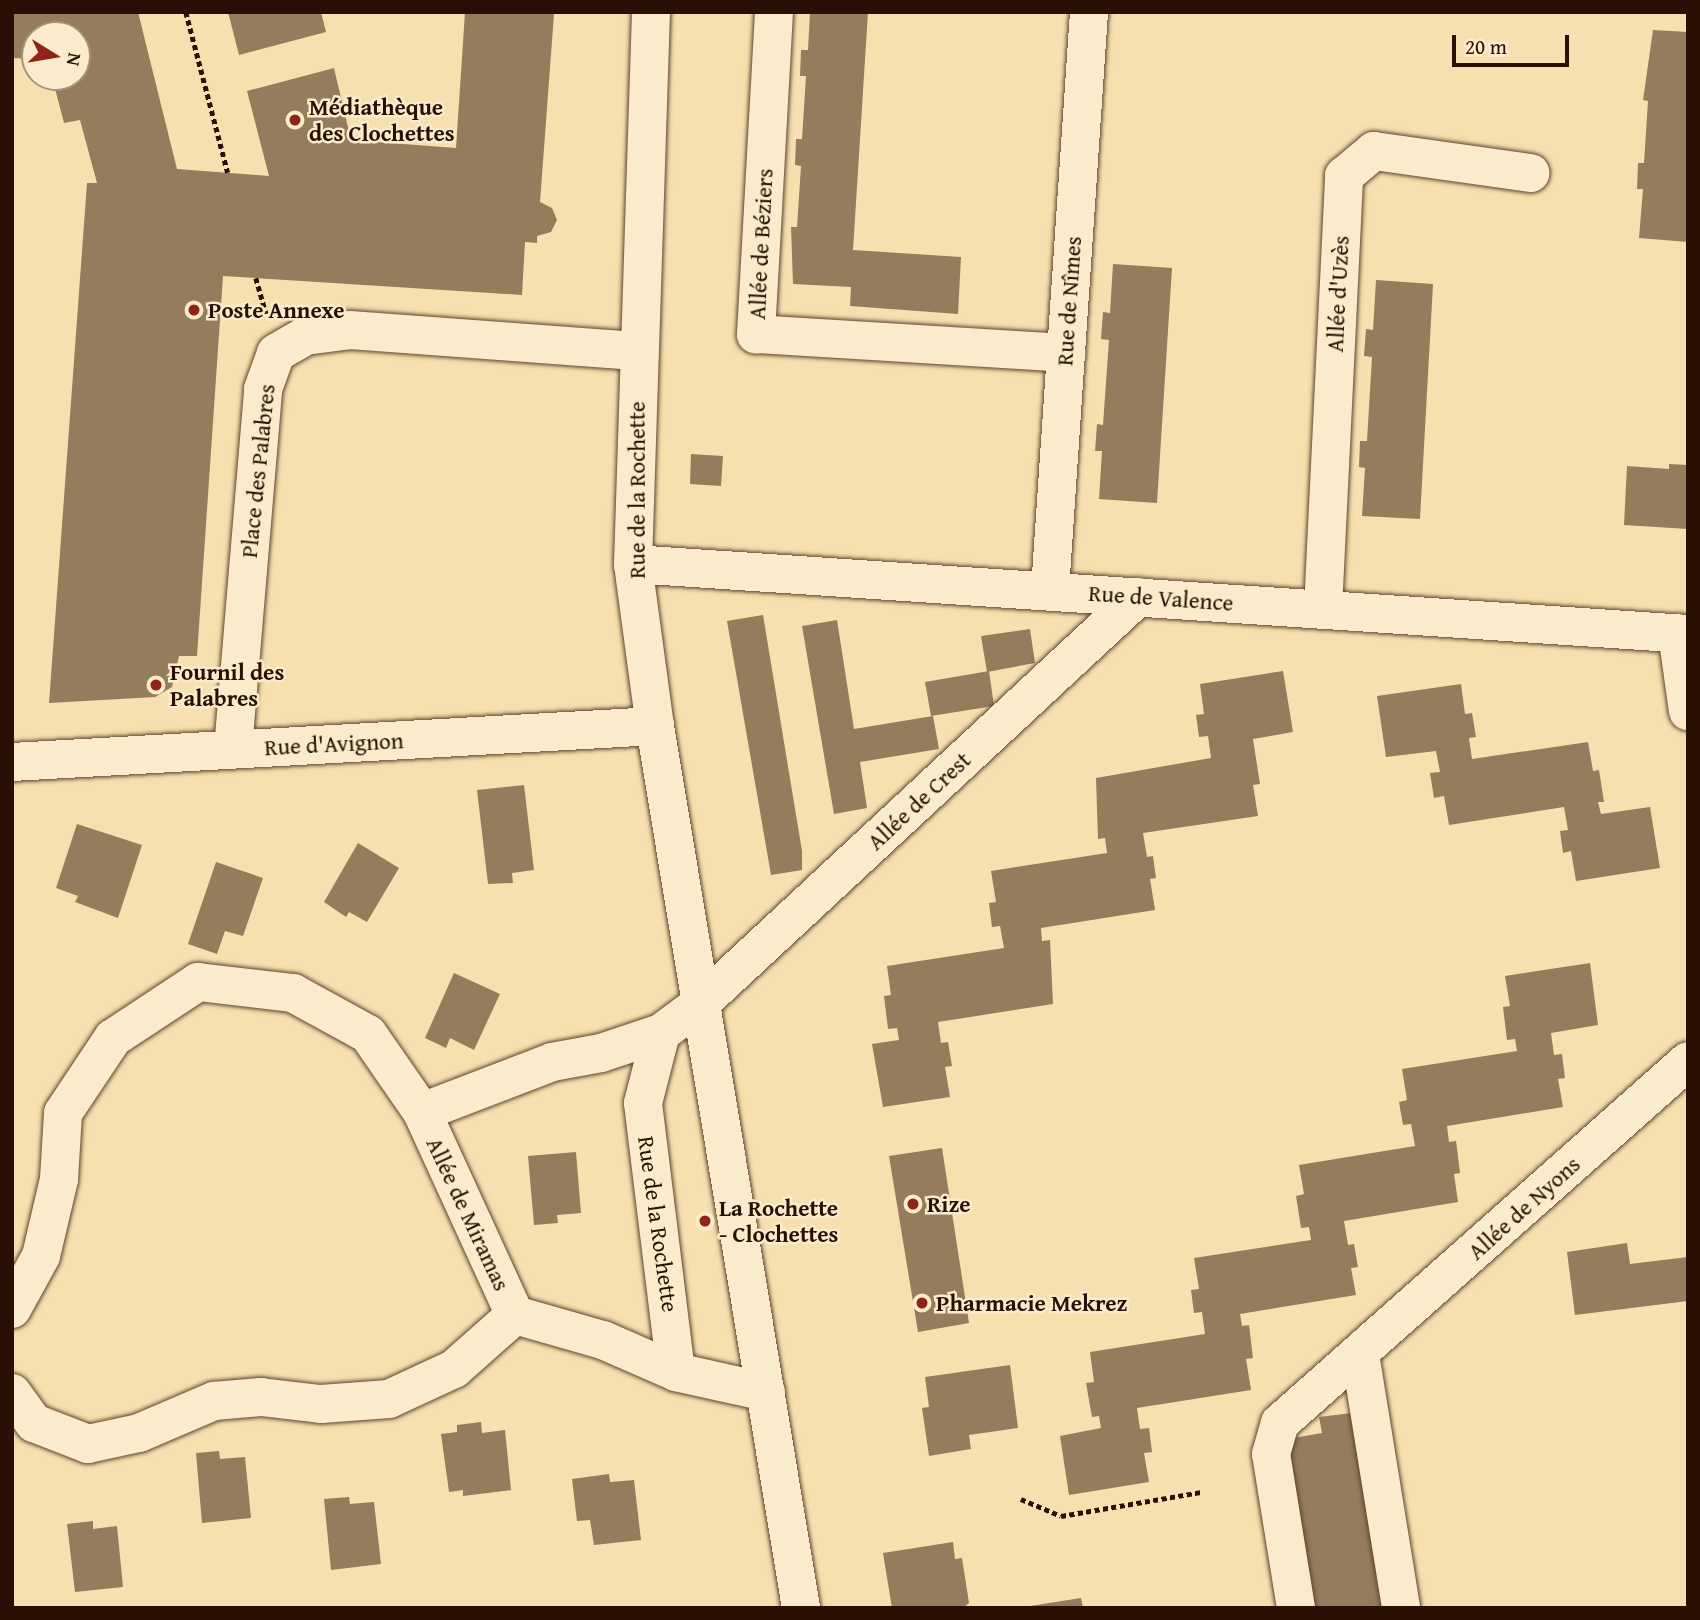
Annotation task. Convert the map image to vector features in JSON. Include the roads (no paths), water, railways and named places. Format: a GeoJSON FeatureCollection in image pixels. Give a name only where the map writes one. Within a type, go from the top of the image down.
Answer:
{"type":"FeatureCollection","features":[{"type":"Feature","properties":{"kind":"street","name":"Rue de la Rochette"},"geometry":{"type":"LineString","coordinates":[[651,12],[634,564],[655,726],[802,1608]]}},
{"type":"Feature","properties":{"kind":"street","name":"Allée de Béziers"},"geometry":{"type":"LineString","coordinates":[[774,12],[757,334],[1066,353]]}},
{"type":"Feature","properties":{"kind":"street","name":"Rue de Nîmes"},"geometry":{"type":"LineString","coordinates":[[1050,590],[1089,12]]}},
{"type":"Feature","properties":{"kind":"street","name":"Allée d'Uzès"},"geometry":{"type":"LineString","coordinates":[[1323,609],[1343,176],[1374,150],[1530,173]]}},
{"type":"Feature","properties":{"kind":"street","name":"Place des Palabres"},"geometry":{"type":"LineString","coordinates":[[233,750],[263,389],[276,353],[305,336],[350,330],[639,351]]}},
{"type":"Feature","properties":{"kind":"street","name":"Rue de Valence"},"geometry":{"type":"LineString","coordinates":[[634,564],[1682,634]]}},
{"type":"Feature","properties":{"kind":"street","name":"Allée de Crest"},"geometry":{"type":"LineString","coordinates":[[700,1004],[1138,597]]}},
{"type":"Feature","properties":{"kind":"street"},"geometry":{"type":"LineString","coordinates":[[1682,634],[1688,711]]}},
{"type":"Feature","properties":{"kind":"street","name":"Rue d'Avignon"},"geometry":{"type":"LineString","coordinates":[[12,762],[655,726]]}},
{"type":"Feature","properties":{"kind":"street","name":"Allée de Miramas"},"geometry":{"type":"LineString","coordinates":[[12,1309],[41,1256],[59,1179],[63,1113],[113,1038],[198,982],[293,993],[368,1034],[422,1112],[515,1315],[603,1340],[676,1372]]}},
{"type":"Feature","properties":{"kind":"street"},"geometry":{"type":"LineString","coordinates":[[661,1033],[700,1004]]}},
{"type":"Feature","properties":{"kind":"street","name":"Rue de la Rochette"},"geometry":{"type":"LineString","coordinates":[[661,1033],[643,1103],[676,1372]]}},
{"type":"Feature","properties":{"kind":"street","name":"Allée de Miramas"},"geometry":{"type":"LineString","coordinates":[[422,1112],[552,1062],[601,1053],[661,1033]]}},
{"type":"Feature","properties":{"kind":"street","name":"Allée de Nyons"},"geometry":{"type":"LineString","coordinates":[[1296,1608],[1271,1454],[1280,1423],[1688,1062]]}},
{"type":"Feature","properties":{"kind":"street","name":"Allée de Miramas"},"geometry":{"type":"LineString","coordinates":[[12,1393],[34,1423],[88,1444],[139,1433],[214,1401],[261,1397],[321,1404],[389,1399],[454,1369],[515,1315]]}},
{"type":"Feature","properties":{"kind":"street"},"geometry":{"type":"LineString","coordinates":[[1360,1354],[1401,1608]]}},
{"type":"Feature","properties":{"kind":"street"},"geometry":{"type":"LineString","coordinates":[[676,1372],[766,1392]]}},
{"type":"Feature","properties":{"kind":"place","name":"Médiathèque des Clochettes"},"geometry":{"type":"Point","coordinates":[295,120]}},
{"type":"Feature","properties":{"kind":"place","name":"Poste Annexe"},"geometry":{"type":"Point","coordinates":[194,310]}},
{"type":"Feature","properties":{"kind":"place","name":"Fournil des Palabres"},"geometry":{"type":"Point","coordinates":[156,685]}},
{"type":"Feature","properties":{"kind":"place","name":"Rize"},"geometry":{"type":"Point","coordinates":[913,1204]}},
{"type":"Feature","properties":{"kind":"place","name":"La Rochette - Clochettes"},"geometry":{"type":"Point","coordinates":[705,1221]}},
{"type":"Feature","properties":{"kind":"place","name":"Pharmacie Mekrez"},"geometry":{"type":"Point","coordinates":[922,1303]}}]}
